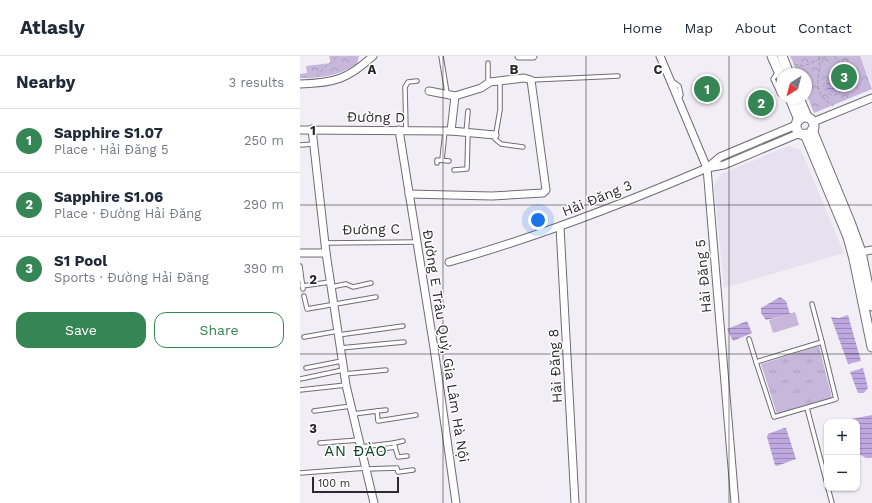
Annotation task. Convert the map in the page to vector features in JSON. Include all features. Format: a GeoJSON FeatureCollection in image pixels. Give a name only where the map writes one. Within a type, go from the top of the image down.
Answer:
{"type":"FeatureCollection","features":[{"type":"Feature","properties":{"kind":"street"},"geometry":{"type":"LineString","coordinates":[[519,56],[530,56]]}},
{"type":"Feature","properties":{"kind":"street","name":"Hải Đăng 5"},"geometry":{"type":"LineString","coordinates":[[660,56],[707,168],[735,503]]}},
{"type":"Feature","properties":{"kind":"street"},"geometry":{"type":"LineString","coordinates":[[772,56],[777,68]]}},
{"type":"Feature","properties":{"kind":"street"},"geometry":{"type":"LineString","coordinates":[[782,56],[787,68]]}},
{"type":"Feature","properties":{"kind":"street"},"geometry":{"type":"LineString","coordinates":[[300,84],[321,84],[337,81],[351,74],[370,57]]}},
{"type":"Feature","properties":{"kind":"street"},"geometry":{"type":"LineString","coordinates":[[409,194],[492,196],[543,193],[547,186],[530,80],[526,77],[488,83],[482,88],[455,96],[447,93],[429,91]]}},
{"type":"Feature","properties":{"kind":"street"},"geometry":{"type":"LineString","coordinates":[[448,131],[455,96]]}},
{"type":"Feature","properties":{"kind":"street","name":"Hải Đăng 3"},"geometry":{"type":"LineString","coordinates":[[449,262],[497,249],[560,227],[707,168],[720,157],[805,126],[872,98]]}},
{"type":"Feature","properties":{"kind":"street"},"geometry":{"type":"LineString","coordinates":[[793,104],[805,126],[844,228],[857,253],[872,306]]}},
{"type":"Feature","properties":{"kind":"street"},"geometry":{"type":"LineString","coordinates":[[800,104],[805,126]]}},
{"type":"Feature","properties":{"kind":"street","name":"Đường C"},"geometry":{"type":"LineString","coordinates":[[312,129],[324,243],[342,361],[346,385],[374,503]]}},
{"type":"Feature","properties":{"kind":"street","name":"Đường D"},"geometry":{"type":"LineString","coordinates":[[300,130],[448,131],[495,135]]}},
{"type":"Feature","properties":{"kind":"street","name":"Đường E Trâu Quỳ, Gia Lâm Hà Nội"},"geometry":{"type":"LineString","coordinates":[[402,130],[409,194],[456,503]]}},
{"type":"Feature","properties":{"kind":"street","name":"Hải Đăng 8"},"geometry":{"type":"LineString","coordinates":[[560,227],[575,503]]}},
{"type":"Feature","properties":{"kind":"street"},"geometry":{"type":"LineString","coordinates":[[857,253],[872,250]]}},
{"type":"Feature","properties":{"kind":"street"},"geometry":{"type":"LineString","coordinates":[[300,253],[326,253]]}},
{"type":"Feature","properties":{"kind":"street"},"geometry":{"type":"LineString","coordinates":[[857,253],[872,347]]}},
{"type":"Feature","properties":{"kind":"lane"},"geometry":{"type":"LineString","coordinates":[[441,56],[447,93]]}},
{"type":"Feature","properties":{"kind":"lane"},"geometry":{"type":"LineString","coordinates":[[488,63],[488,83]]}},
{"type":"Feature","properties":{"kind":"lane"},"geometry":{"type":"LineString","coordinates":[[530,80],[618,76]]}},
{"type":"Feature","properties":{"kind":"lane"},"geometry":{"type":"LineString","coordinates":[[402,130],[405,87],[408,82],[417,80]]}},
{"type":"Feature","properties":{"kind":"lane"},"geometry":{"type":"LineString","coordinates":[[500,81],[500,110],[495,135],[496,139],[501,144],[523,147]]}},
{"type":"Feature","properties":{"kind":"lane"},"geometry":{"type":"LineString","coordinates":[[454,170],[467,169],[468,111]]}},
{"type":"Feature","properties":{"kind":"lane"},"geometry":{"type":"LineString","coordinates":[[442,160],[448,131]]}},
{"type":"Feature","properties":{"kind":"lane"},"geometry":{"type":"LineString","coordinates":[[300,145],[314,144]]}},
{"type":"Feature","properties":{"kind":"lane"},"geometry":{"type":"LineString","coordinates":[[436,163],[437,160],[449,161]]}},
{"type":"Feature","properties":{"kind":"lane","name":"Đường C"},"geometry":{"type":"LineString","coordinates":[[324,243],[417,242]]}},
{"type":"Feature","properties":{"kind":"lane"},"geometry":{"type":"LineString","coordinates":[[300,266],[302,287],[330,284],[346,284],[353,286],[371,282]]}},
{"type":"Feature","properties":{"kind":"lane"},"geometry":{"type":"LineString","coordinates":[[304,296],[306,309],[376,297]]}},
{"type":"Feature","properties":{"kind":"lane"},"geometry":{"type":"LineString","coordinates":[[749,340],[774,417],[834,400],[836,398],[812,304]]}},
{"type":"Feature","properties":{"kind":"lane"},"geometry":{"type":"LineString","coordinates":[[304,337],[403,326]]}},
{"type":"Feature","properties":{"kind":"lane"},"geometry":{"type":"LineString","coordinates":[[340,348],[404,342]]}},
{"type":"Feature","properties":{"kind":"lane"},"geometry":{"type":"LineString","coordinates":[[756,362],[822,342]]}},
{"type":"Feature","properties":{"kind":"lane"},"geometry":{"type":"LineString","coordinates":[[306,368],[342,361]]}},
{"type":"Feature","properties":{"kind":"lane"},"geometry":{"type":"LineString","coordinates":[[300,379],[344,372],[386,370]]}},
{"type":"Feature","properties":{"kind":"lane"},"geometry":{"type":"LineString","coordinates":[[300,390],[346,385]]}},
{"type":"Feature","properties":{"kind":"lane"},"geometry":{"type":"LineString","coordinates":[[314,411],[351,406]]}},
{"type":"Feature","properties":{"kind":"lane"},"geometry":{"type":"LineString","coordinates":[[807,408],[824,473]]}},
{"type":"Feature","properties":{"kind":"lane"},"geometry":{"type":"LineString","coordinates":[[353,414],[386,410]]}},
{"type":"Feature","properties":{"kind":"lane"},"geometry":{"type":"LineString","coordinates":[[377,411],[378,421],[416,415]]}},
{"type":"Feature","properties":{"kind":"lane"},"geometry":{"type":"LineString","coordinates":[[361,446],[403,441]]}},
{"type":"Feature","properties":{"kind":"lane"},"geometry":{"type":"LineString","coordinates":[[320,443],[395,447]]}},
{"type":"Feature","properties":{"kind":"lane"},"geometry":{"type":"LineString","coordinates":[[394,443],[398,457],[407,456]]}},
{"type":"Feature","properties":{"kind":"lane"},"geometry":{"type":"LineString","coordinates":[[300,473],[366,468],[398,468],[398,472],[413,470]]}},
{"type":"Feature","properties":{"kind":"lane"},"geometry":{"type":"LineString","coordinates":[[829,491],[832,503]]}},
{"type":"Feature","properties":{"kind":"path"},"geometry":{"type":"LineString","coordinates":[[316,79],[338,56]]}},
{"type":"Feature","properties":{"kind":"path"},"geometry":{"type":"LineString","coordinates":[[819,56],[820,60],[817,82],[818,90],[821,96],[834,107]]}},
{"type":"Feature","properties":{"kind":"path"},"geometry":{"type":"LineString","coordinates":[[791,64],[804,66],[827,56]]}},
{"type":"Feature","properties":{"kind":"path"},"geometry":{"type":"LineString","coordinates":[[834,56],[838,61]]}},
{"type":"Feature","properties":{"kind":"path"},"geometry":{"type":"LineString","coordinates":[[846,58],[855,71],[856,78],[850,86],[842,89],[838,94],[831,95],[823,86],[826,80],[834,75],[835,66],[838,61],[846,58]]}},
{"type":"Feature","properties":{"kind":"shaded area"},"geometry":{"type":"Polygon","coordinates":[[[860,56],[872,56],[872,85],[860,56]]]}},
{"type":"Feature","properties":{"kind":"shaded area"},"geometry":{"type":"Polygon","coordinates":[[[846,61],[855,72],[855,77],[848,85],[841,87],[837,92],[831,93],[826,88],[826,83],[835,76],[836,67],[840,62],[846,61]]]}},
{"type":"Feature","properties":{"kind":"shaded area"},"geometry":{"type":"Polygon","coordinates":[[[788,146],[801,150],[844,253],[724,288],[714,185],[721,174],[788,146]]]}},
{"type":"Feature","properties":{"kind":"shaded area"},"geometry":{"type":"Polygon","coordinates":[[[780,297],[786,301],[790,314],[766,320],[761,313],[761,308],[780,297]]]}},
{"type":"Feature","properties":{"kind":"shaded area"},"geometry":{"type":"Polygon","coordinates":[[[848,315],[861,361],[848,364],[831,317],[839,318],[848,315]]]}},
{"type":"Feature","properties":{"kind":"shaded area"},"geometry":{"type":"Polygon","coordinates":[[[747,321],[752,333],[733,341],[727,329],[747,321]]]}},
{"type":"Feature","properties":{"kind":"shaded area"},"geometry":{"type":"Polygon","coordinates":[[[863,368],[868,388],[864,393],[858,393],[850,372],[863,368]]]}},
{"type":"Feature","properties":{"kind":"shaded area"},"geometry":{"type":"Polygon","coordinates":[[[872,415],[872,458],[866,458],[860,455],[860,419],[851,419],[872,415]]]}},
{"type":"Feature","properties":{"kind":"shaded area"},"geometry":{"type":"Polygon","coordinates":[[[786,428],[796,459],[777,466],[775,465],[767,437],[768,434],[786,428]]]}},
{"type":"Feature","properties":{"kind":"green space"},"geometry":{"type":"Polygon","coordinates":[[[329,56],[359,56],[357,64],[336,74],[316,78],[300,78],[300,74],[307,73],[306,66],[331,63],[329,56]]]}},
{"type":"Feature","properties":{"kind":"green space"},"geometry":{"type":"Polygon","coordinates":[[[790,56],[860,56],[872,89],[814,113],[810,104],[812,104],[812,68],[795,68],[790,56]]]}},
{"type":"Feature","properties":{"kind":"green space"},"geometry":{"type":"Polygon","coordinates":[[[795,312],[799,325],[773,333],[769,320],[795,312]]]}},
{"type":"Feature","properties":{"kind":"green space"},"geometry":{"type":"Polygon","coordinates":[[[819,346],[832,398],[777,414],[761,364],[819,346]]]}},
{"type":"Feature","properties":{"kind":"green space"},"geometry":{"type":"Polygon","coordinates":[[[828,382],[831,396],[811,401],[808,388],[828,382]]]}},
{"type":"Feature","properties":{"kind":"green space"},"geometry":{"type":"Polygon","coordinates":[[[794,393],[798,406],[778,412],[774,399],[794,393]]]}},
{"type":"Feature","properties":{"kind":"place","name":"S1 Pool"},"geometry":{"type":"Point","coordinates":[844,77]}},
{"type":"Feature","properties":{"kind":"place","name":"Sapphire S1.07"},"geometry":{"type":"Point","coordinates":[707,89]}},
{"type":"Feature","properties":{"kind":"place","name":"Sapphire S1.06"},"geometry":{"type":"Point","coordinates":[761,103]}},
{"type":"Feature","properties":{"kind":"district","name":"AN ĐÀO"},"geometry":{"type":"Point","coordinates":[356,451]}}]}
